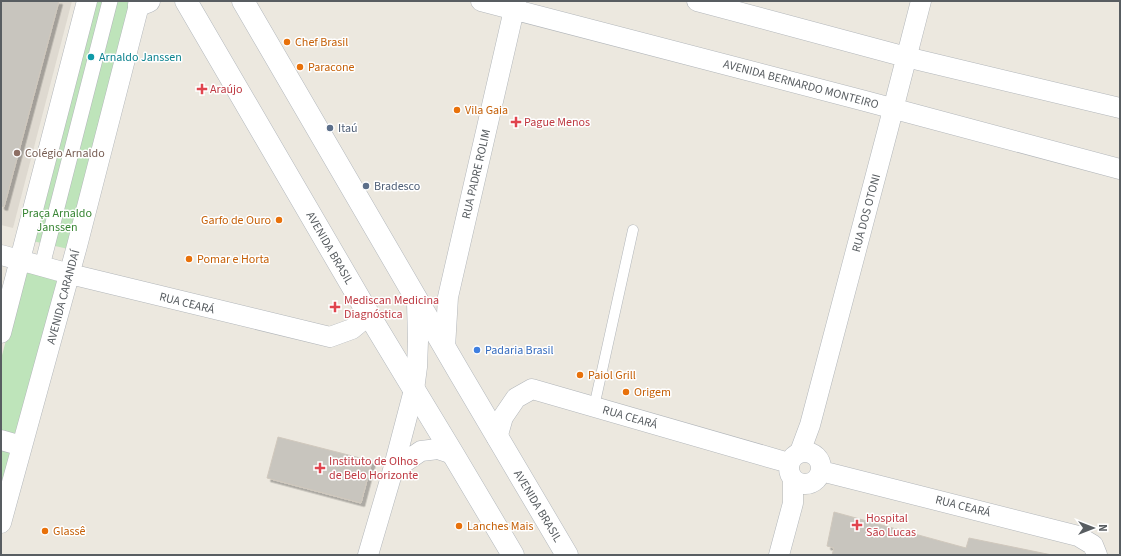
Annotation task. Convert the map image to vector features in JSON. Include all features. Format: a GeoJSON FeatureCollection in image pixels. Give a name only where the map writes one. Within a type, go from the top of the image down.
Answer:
{"type":"FeatureCollection","features":[{"type":"Feature","properties":{"kind":"main road","name":"AVENIDA BRASIL"},"geometry":{"type":"LineString","coordinates":[[243,1],[412,293],[567,555]]}},
{"type":"Feature","properties":{"kind":"main road","name":"AVENIDA BRASIL"},"geometry":{"type":"LineString","coordinates":[[186,2],[369,315],[513,555]]}},
{"type":"Feature","properties":{"kind":"street"},"geometry":{"type":"LineString","coordinates":[[1,333],[87,1]]}},
{"type":"Feature","properties":{"kind":"street"},"geometry":{"type":"LineString","coordinates":[[42,266],[110,1]]}},
{"type":"Feature","properties":{"kind":"street","name":"AVENIDA BERNARDO MONTEIRO"},"geometry":{"type":"LineString","coordinates":[[481,1],[515,6],[1120,169]]}},
{"type":"Feature","properties":{"kind":"street"},"geometry":{"type":"LineString","coordinates":[[697,1],[906,57],[1120,108]]}},
{"type":"Feature","properties":{"kind":"street","name":"RUA DOS OTONI"},"geometry":{"type":"LineString","coordinates":[[779,555],[793,503],[799,466],[921,1]]}},
{"type":"Feature","properties":{"kind":"street","name":"AVENIDA CARANDAÍ"},"geometry":{"type":"LineString","coordinates":[[1,522],[70,274],[143,2]]}},
{"type":"Feature","properties":{"kind":"street","name":"RUA PADRE ROLIM"},"geometry":{"type":"LineString","coordinates":[[445,348],[448,297],[515,6]]}},
{"type":"Feature","properties":{"kind":"street","name":"RUA CEARÁ"},"geometry":{"type":"LineString","coordinates":[[1,255],[70,274],[330,337],[352,329],[369,315]]}},
{"type":"Feature","properties":{"kind":"street"},"geometry":{"type":"LineString","coordinates":[[412,293],[432,301],[448,297]]}},
{"type":"Feature","properties":{"kind":"street"},"geometry":{"type":"LineString","coordinates":[[368,555],[393,470],[414,390],[418,341],[412,293]]}},
{"type":"Feature","properties":{"kind":"street","name":"RUA CEARÁ"},"geometry":{"type":"LineString","coordinates":[[497,438],[503,417],[516,398],[532,389],[799,466],[815,455],[819,459],[821,471],[1078,536],[1093,545],[1097,555]]}},
{"type":"Feature","properties":{"kind":"street"},"geometry":{"type":"LineString","coordinates":[[1,440],[22,446]]}},
{"type":"Feature","properties":{"kind":"street"},"geometry":{"type":"LineString","coordinates":[[393,470],[421,452],[438,448],[453,454]]}},
{"type":"Feature","properties":{"kind":"lane"},"geometry":{"type":"LineString","coordinates":[[594,407],[633,230]]}},
{"type":"Feature","properties":{"kind":"shaded area","name":"Colégio Arnaldo"},"geometry":{"type":"Polygon","coordinates":[[[1,1],[72,1],[13,228],[1,225],[1,1]]]}},
{"type":"Feature","properties":{"kind":"green space","name":"Praça Arnaldo Janssen"},"geometry":{"type":"Polygon","coordinates":[[[92,1],[134,1],[73,250],[28,240],[92,1]]]}},
{"type":"Feature","properties":{"kind":"green space"},"geometry":{"type":"Polygon","coordinates":[[[25,269],[60,278],[17,439],[1,435],[1,359],[25,269]]]}},
{"type":"Feature","properties":{"kind":"green space"},"geometry":{"type":"Polygon","coordinates":[[[1,446],[14,450],[1,498],[1,446]]]}},
{"type":"Feature","properties":{"kind":"building","name":"Colégio Arnaldo"},"geometry":{"type":"Polygon","coordinates":[[[1,1],[59,1],[4,207],[1,206],[1,1]]]}},
{"type":"Feature","properties":{"kind":"building","name":"Instituto de Olhos de Belo Horizonte"},"geometry":{"type":"Polygon","coordinates":[[[278,437],[372,461],[361,503],[267,478],[278,437]]]}},
{"type":"Feature","properties":{"kind":"building","name":"Hospital São Lucas"},"geometry":{"type":"Polygon","coordinates":[[[834,512],[966,548],[969,538],[1052,555],[832,555],[834,548],[827,546],[834,512]]]}},
{"type":"Feature","properties":{"kind":"place","name":"Chef Brasil"},"geometry":{"type":"Point","coordinates":[287,42]}},
{"type":"Feature","properties":{"kind":"place","name":"Arnaldo Janssen"},"geometry":{"type":"Point","coordinates":[91,57]}},
{"type":"Feature","properties":{"kind":"place","name":"Paracone"},"geometry":{"type":"Point","coordinates":[300,67]}},
{"type":"Feature","properties":{"kind":"place","name":"Araújo"},"geometry":{"type":"Point","coordinates":[202,89]}},
{"type":"Feature","properties":{"kind":"place","name":"Vila Gaia"},"geometry":{"type":"Point","coordinates":[457,110]}},
{"type":"Feature","properties":{"kind":"place","name":"Pague Menos"},"geometry":{"type":"Point","coordinates":[516,122]}},
{"type":"Feature","properties":{"kind":"place","name":"Itaú"},"geometry":{"type":"Point","coordinates":[330,128]}},
{"type":"Feature","properties":{"kind":"place","name":"Colégio Arnaldo"},"geometry":{"type":"Point","coordinates":[17,153]}},
{"type":"Feature","properties":{"kind":"place","name":"Bradesco"},"geometry":{"type":"Point","coordinates":[366,186]}},
{"type":"Feature","properties":{"kind":"place","name":"Garfo de Ouro"},"geometry":{"type":"Point","coordinates":[279,220]}},
{"type":"Feature","properties":{"kind":"place","name":"Pomar e Horta"},"geometry":{"type":"Point","coordinates":[189,259]}},
{"type":"Feature","properties":{"kind":"place","name":"Mediscan Medicina Diagnóstica"},"geometry":{"type":"Point","coordinates":[335,307]}},
{"type":"Feature","properties":{"kind":"place","name":"Padaria Brasil"},"geometry":{"type":"Point","coordinates":[477,350]}},
{"type":"Feature","properties":{"kind":"place","name":"Paiol Grill"},"geometry":{"type":"Point","coordinates":[580,375]}},
{"type":"Feature","properties":{"kind":"place","name":"Origem"},"geometry":{"type":"Point","coordinates":[626,392]}},
{"type":"Feature","properties":{"kind":"place","name":"Instituto de Olhos de Belo Horizonte"},"geometry":{"type":"Point","coordinates":[320,468]}},
{"type":"Feature","properties":{"kind":"place","name":"Hospital São Lucas"},"geometry":{"type":"Point","coordinates":[857,525]}},
{"type":"Feature","properties":{"kind":"place","name":"Lanches Mais"},"geometry":{"type":"Point","coordinates":[459,526]}},
{"type":"Feature","properties":{"kind":"place","name":"Glassê"},"geometry":{"type":"Point","coordinates":[45,531]}}]}
